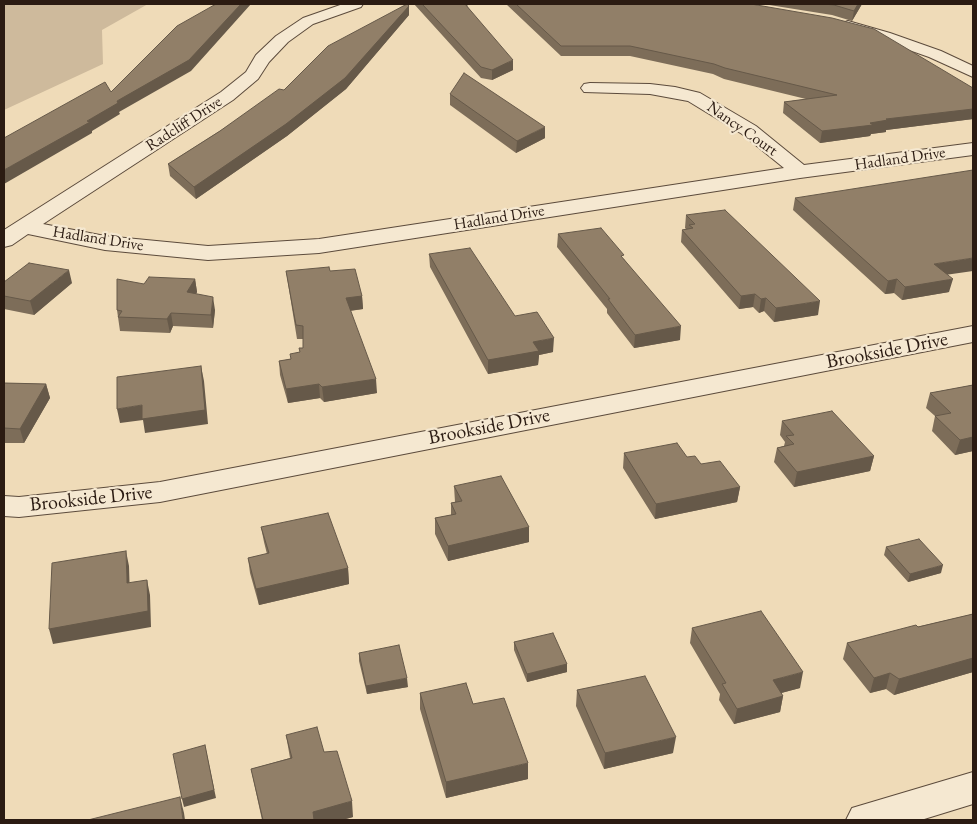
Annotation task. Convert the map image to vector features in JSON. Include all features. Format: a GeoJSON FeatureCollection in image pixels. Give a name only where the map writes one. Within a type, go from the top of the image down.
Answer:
{"type":"FeatureCollection","features":[{"type":"Feature","properties":{"kind":"street","name":"Radcliff Drive"},"geometry":{"type":"LineString","coordinates":[[4,240],[227,96],[252,75],[262,59],[282,39],[301,25],[356,4]]}},
{"type":"Feature","properties":{"kind":"street"},"geometry":{"type":"LineString","coordinates":[[832,22],[884,36],[935,54],[973,72]]}},
{"type":"Feature","properties":{"kind":"street","name":"Nancy Court"},"geometry":{"type":"LineString","coordinates":[[590,88],[650,89],[675,92],[694,97],[749,130],[800,172]]}},
{"type":"Feature","properties":{"kind":"street","name":"Hadland Drive"},"geometry":{"type":"LineString","coordinates":[[25,227],[105,243],[208,253],[319,246],[800,172],[973,149]]}},
{"type":"Feature","properties":{"kind":"street","name":"Brookside Drive"},"geometry":{"type":"LineString","coordinates":[[4,506],[19,507],[160,492],[973,334]]}},
{"type":"Feature","properties":{"kind":"street"},"geometry":{"type":"LineString","coordinates":[[866,820],[973,788]]}},
{"type":"Feature","properties":{"kind":"shaded area"},"geometry":{"type":"Polygon","coordinates":[[[4,4],[148,4],[102,30],[103,64],[4,110],[4,4]]]}},
{"type":"Feature","properties":{"kind":"building"},"geometry":{"type":"Polygon","coordinates":[[[216,4],[241,4],[189,60],[117,101],[118,103],[87,121],[90,122],[4,170],[4,138],[105,82],[111,92],[177,26],[216,4]]]}},
{"type":"Feature","properties":{"kind":"building"},"geometry":{"type":"Polygon","coordinates":[[[407,4],[409,6],[345,78],[286,124],[194,187],[168,164],[220,131],[279,89],[284,90],[328,46],[407,4]]]}},
{"type":"Feature","properties":{"kind":"building"},"geometry":{"type":"Polygon","coordinates":[[[422,4],[465,4],[513,60],[492,70],[481,67],[422,4]]]}},
{"type":"Feature","properties":{"kind":"building"},"geometry":{"type":"Polygon","coordinates":[[[516,4],[751,4],[832,18],[874,29],[973,88],[973,109],[886,119],[888,120],[870,123],[873,125],[822,131],[784,102],[837,95],[714,64],[630,46],[561,46],[516,4]]]}},
{"type":"Feature","properties":{"kind":"building"},"geometry":{"type":"Polygon","coordinates":[[[824,4],[858,4],[854,11],[824,4]]]}},
{"type":"Feature","properties":{"kind":"building"},"geometry":{"type":"Polygon","coordinates":[[[464,73],[545,127],[517,141],[450,94],[464,73]]]}},
{"type":"Feature","properties":{"kind":"building"},"geometry":{"type":"Polygon","coordinates":[[[973,170],[973,258],[934,264],[953,279],[905,287],[897,279],[888,281],[795,198],[973,170]]]}},
{"type":"Feature","properties":{"kind":"building"},"geometry":{"type":"Polygon","coordinates":[[[725,210],[820,301],[776,308],[766,298],[761,299],[755,294],[741,296],[682,230],[693,228],[689,225],[695,224],[686,215],[725,210]]]}},
{"type":"Feature","properties":{"kind":"building"},"geometry":{"type":"Polygon","coordinates":[[[601,228],[624,255],[621,256],[681,326],[635,335],[608,299],[610,299],[558,234],[601,228]]]}},
{"type":"Feature","properties":{"kind":"building"},"geometry":{"type":"Polygon","coordinates":[[[470,248],[515,316],[537,312],[554,338],[533,342],[539,351],[488,360],[429,254],[470,248]]]}},
{"type":"Feature","properties":{"kind":"building"},"geometry":{"type":"Polygon","coordinates":[[[29,263],[69,270],[30,301],[4,296],[4,282],[29,263]]]}},
{"type":"Feature","properties":{"kind":"building"},"geometry":{"type":"Polygon","coordinates":[[[329,267],[330,271],[355,269],[362,296],[346,298],[376,379],[322,387],[319,384],[286,389],[279,361],[291,359],[290,354],[300,352],[299,348],[303,348],[303,326],[296,325],[286,271],[329,267]]]}},
{"type":"Feature","properties":{"kind":"building"},"geometry":{"type":"Polygon","coordinates":[[[149,277],[195,279],[187,292],[213,297],[211,315],[171,313],[167,319],[118,317],[122,311],[117,310],[117,279],[144,284],[149,277]]]}},
{"type":"Feature","properties":{"kind":"building"},"geometry":{"type":"Polygon","coordinates":[[[201,366],[205,410],[142,419],[142,405],[117,409],[117,377],[201,366]]]}},
{"type":"Feature","properties":{"kind":"building"},"geometry":{"type":"Polygon","coordinates":[[[4,383],[46,384],[20,429],[4,428],[4,383]]]}},
{"type":"Feature","properties":{"kind":"building"},"geometry":{"type":"Polygon","coordinates":[[[973,385],[973,437],[960,440],[935,416],[951,413],[930,393],[973,385]]]}},
{"type":"Feature","properties":{"kind":"building"},"geometry":{"type":"Polygon","coordinates":[[[832,411],[874,456],[797,472],[777,448],[794,444],[786,436],[794,435],[782,421],[832,411]]]}},
{"type":"Feature","properties":{"kind":"building"},"geometry":{"type":"Polygon","coordinates":[[[677,443],[687,457],[695,456],[701,464],[720,461],[740,487],[656,504],[624,453],[677,443]]]}},
{"type":"Feature","properties":{"kind":"building"},"geometry":{"type":"Polygon","coordinates":[[[501,476],[529,527],[448,546],[435,518],[456,514],[451,503],[462,501],[454,486],[501,476]]]}},
{"type":"Feature","properties":{"kind":"building"},"geometry":{"type":"Polygon","coordinates":[[[328,513],[348,568],[256,589],[248,558],[269,553],[261,527],[328,513]]]}},
{"type":"Feature","properties":{"kind":"building"},"geometry":{"type":"Polygon","coordinates":[[[919,539],[943,565],[910,574],[886,547],[919,539]]]}},
{"type":"Feature","properties":{"kind":"building"},"geometry":{"type":"Polygon","coordinates":[[[126,551],[127,583],[147,580],[148,611],[49,629],[52,563],[126,551]]]}},
{"type":"Feature","properties":{"kind":"building"},"geometry":{"type":"Polygon","coordinates":[[[761,611],[803,672],[773,680],[783,696],[737,709],[722,684],[726,683],[692,628],[761,611]]]}},
{"type":"Feature","properties":{"kind":"building"},"geometry":{"type":"Polygon","coordinates":[[[973,614],[973,658],[899,679],[890,673],[874,678],[847,643],[916,625],[918,627],[973,614]]]}},
{"type":"Feature","properties":{"kind":"building"},"geometry":{"type":"Polygon","coordinates":[[[553,633],[567,664],[527,674],[514,642],[553,633]]]}},
{"type":"Feature","properties":{"kind":"building"},"geometry":{"type":"Polygon","coordinates":[[[399,645],[407,678],[366,686],[359,653],[399,645]]]}},
{"type":"Feature","properties":{"kind":"building"},"geometry":{"type":"Polygon","coordinates":[[[645,676],[676,737],[605,753],[577,690],[645,676]]]}},
{"type":"Feature","properties":{"kind":"building"},"geometry":{"type":"Polygon","coordinates":[[[466,683],[473,704],[504,698],[528,763],[446,782],[420,693],[466,683]]]}},
{"type":"Feature","properties":{"kind":"building"},"geometry":{"type":"Polygon","coordinates":[[[317,727],[324,752],[337,751],[352,801],[313,812],[314,820],[263,820],[251,769],[292,758],[286,735],[317,727]]]}},
{"type":"Feature","properties":{"kind":"building"},"geometry":{"type":"Polygon","coordinates":[[[205,745],[214,790],[182,799],[173,754],[205,745]]]}},
{"type":"Feature","properties":{"kind":"building"},"geometry":{"type":"Polygon","coordinates":[[[180,797],[183,820],[88,820],[180,797]]]}}]}
